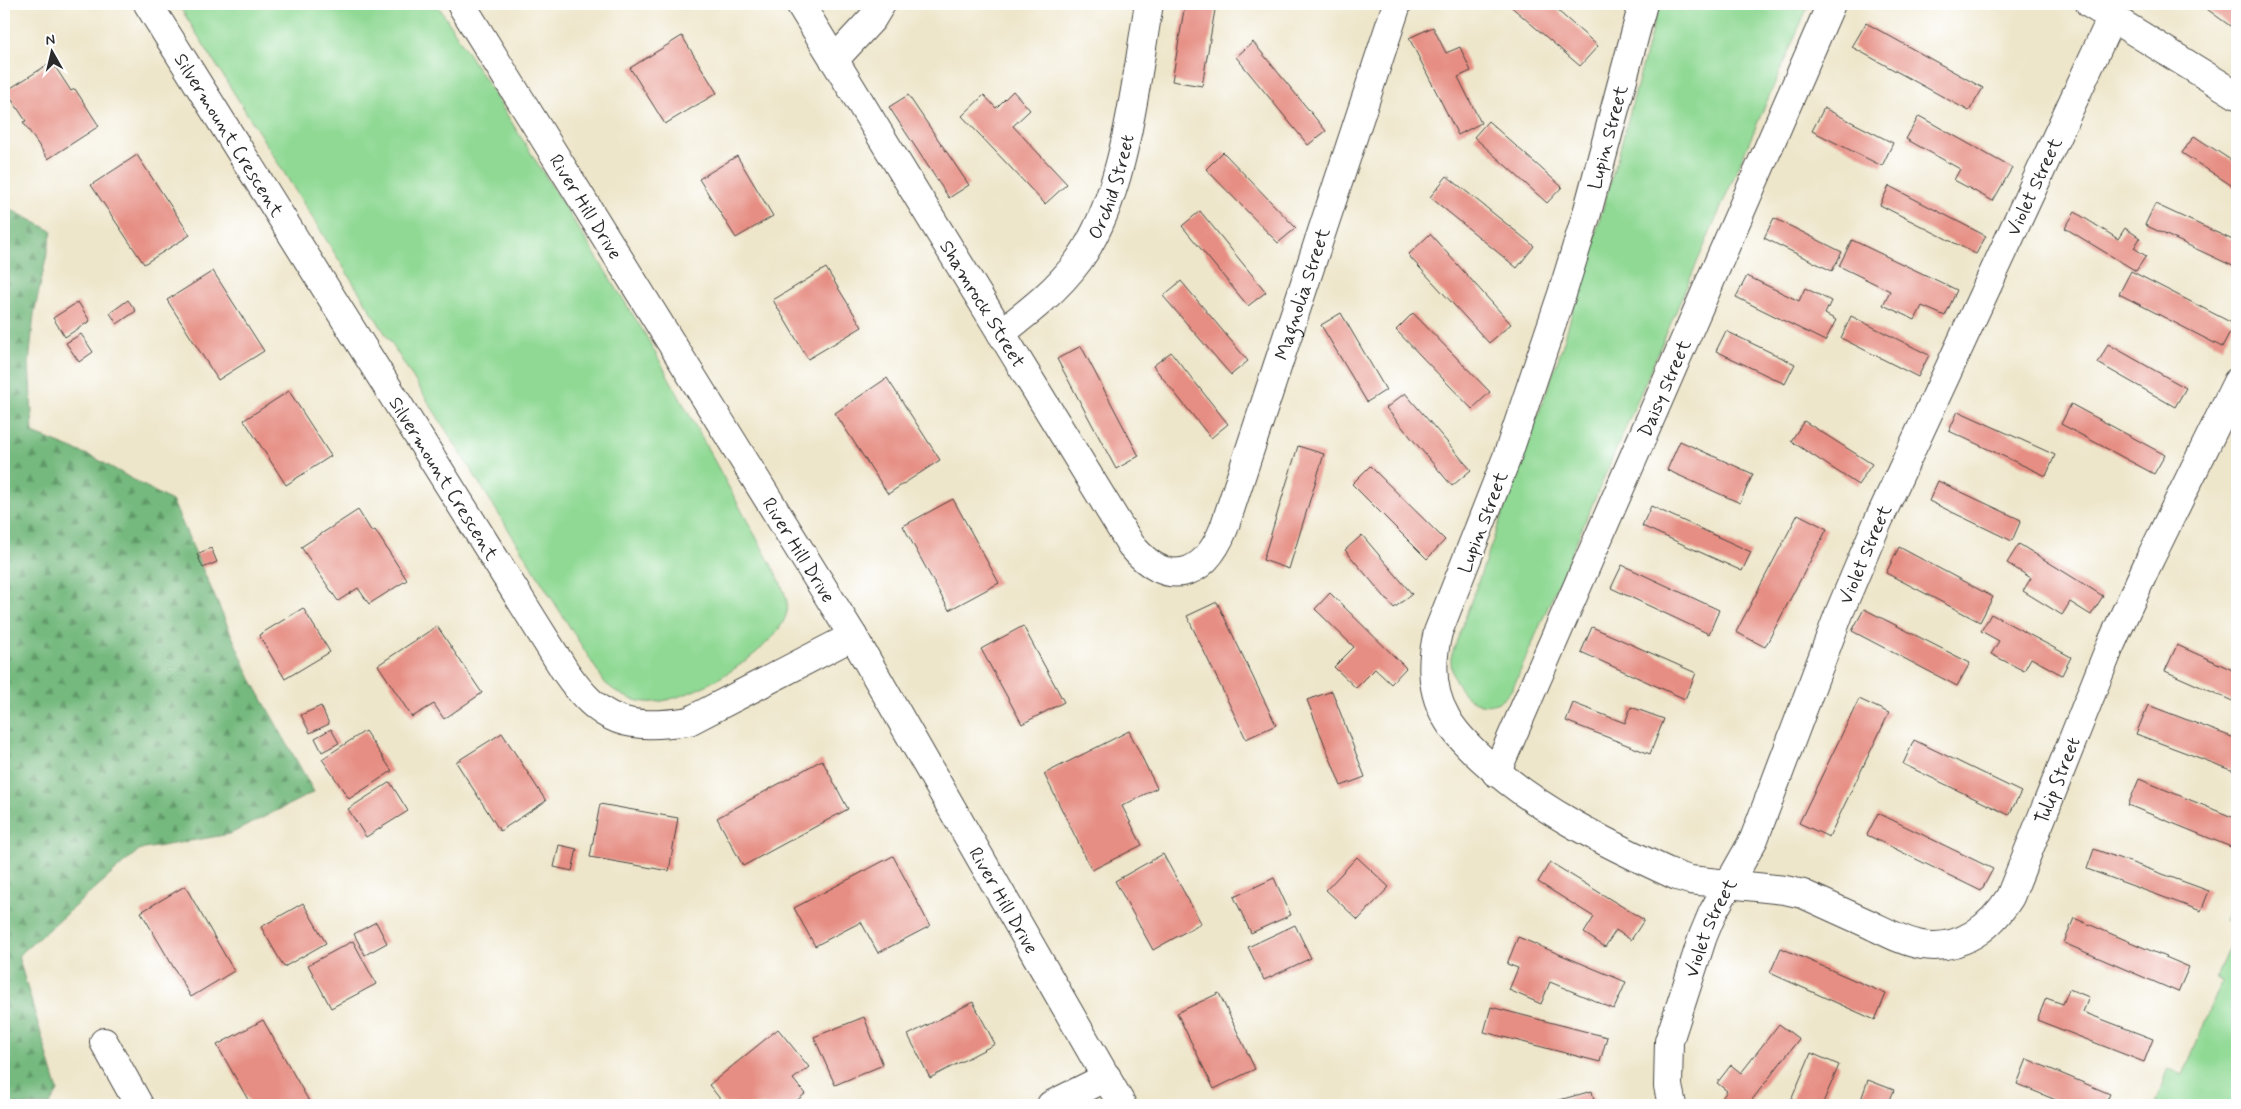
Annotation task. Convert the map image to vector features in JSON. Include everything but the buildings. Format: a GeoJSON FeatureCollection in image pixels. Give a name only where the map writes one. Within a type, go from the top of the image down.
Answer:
{"type":"FeatureCollection","features":[{"type":"Feature","properties":{"kind":"street","name":"Silvermount Crescent"},"geometry":{"type":"LineString","coordinates":[[148,4],[560,664],[578,690],[596,709],[616,720],[635,724],[660,725],[688,721],[853,636]]}},
{"type":"Feature","properties":{"kind":"street","name":"River Hill Drive"},"geometry":{"type":"LineString","coordinates":[[461,4],[853,636],[1122,1105]]}},
{"type":"Feature","properties":{"kind":"street","name":"Shamrock Street"},"geometry":{"type":"LineString","coordinates":[[800,4],[1131,545],[1142,558],[1155,567],[1178,572],[1189,570]]}},
{"type":"Feature","properties":{"kind":"street"},"geometry":{"type":"LineString","coordinates":[[834,60],[872,19],[881,4]]}},
{"type":"Feature","properties":{"kind":"street","name":"Orchid Street"},"geometry":{"type":"LineString","coordinates":[[1001,333],[1044,300],[1062,280],[1080,259],[1103,214],[1122,159],[1149,4]]}},
{"type":"Feature","properties":{"kind":"street","name":"Magnolia Street"},"geometry":{"type":"LineString","coordinates":[[1189,570],[1201,564],[1213,551],[1224,528],[1397,4]]}},
{"type":"Feature","properties":{"kind":"street","name":"Lupin Street"},"geometry":{"type":"LineString","coordinates":[[1643,4],[1587,213],[1562,294],[1507,457],[1438,632],[1434,649],[1434,681],[1446,717],[1457,734],[1513,786],[1553,813],[1666,871],[1690,880],[1730,884]]}},
{"type":"Feature","properties":{"kind":"street","name":"Daisy Street"},"geometry":{"type":"LineString","coordinates":[[1496,772],[1831,4]]}},
{"type":"Feature","properties":{"kind":"street"},"geometry":{"type":"LineString","coordinates":[[2101,11],[2237,95]]}},
{"type":"Feature","properties":{"kind":"street","name":"Violet Street"},"geometry":{"type":"LineString","coordinates":[[1672,1105],[1668,1086],[1667,1062],[1671,1032],[1703,936],[1713,912],[1754,839],[1868,542],[2101,11]]}},
{"type":"Feature","properties":{"kind":"street","name":"Tulip Street"},"geometry":{"type":"LineString","coordinates":[[1730,884],[1785,890],[1803,894],[1902,939],[1922,945],[1955,944],[1973,936],[1999,914],[2010,896],[2111,644],[2150,559],[2237,382]]}},
{"type":"Feature","properties":{"kind":"street"},"geometry":{"type":"LineString","coordinates":[[104,1042],[139,1105]]}},
{"type":"Feature","properties":{"kind":"street"},"geometry":{"type":"LineString","coordinates":[[1051,1105],[1107,1077]]}},
{"type":"Feature","properties":{"kind":"green space"},"geometry":{"type":"Polygon","coordinates":[[[178,4],[437,4],[645,334],[779,579],[786,599],[787,612],[780,627],[767,643],[748,659],[705,686],[663,701],[646,702],[635,700],[619,693],[605,683],[178,4]]]}},
{"type":"Feature","properties":{"kind":"green space"},"geometry":{"type":"Polygon","coordinates":[[[1659,4],[1809,4],[1515,683],[1506,696],[1496,703],[1485,705],[1474,702],[1457,684],[1452,671],[1451,657],[1561,351],[1619,153],[1659,4]]]}},
{"type":"Feature","properties":{"kind":"green space"},"geometry":{"type":"Polygon","coordinates":[[[4,206],[52,231],[34,314],[29,364],[33,433],[95,458],[173,502],[251,679],[314,792],[230,834],[139,850],[18,956],[58,1091],[49,1105],[4,1105],[4,206]]]}},
{"type":"Feature","properties":{"kind":"green space"},"geometry":{"type":"Polygon","coordinates":[[[2237,891],[2237,925],[2225,921],[2237,891]]]}},
{"type":"Feature","properties":{"kind":"green space"},"geometry":{"type":"Polygon","coordinates":[[[2237,927],[2237,1105],[2155,1105],[2167,1070],[2183,1075],[2222,981],[2216,978],[2237,927]]]}}]}
